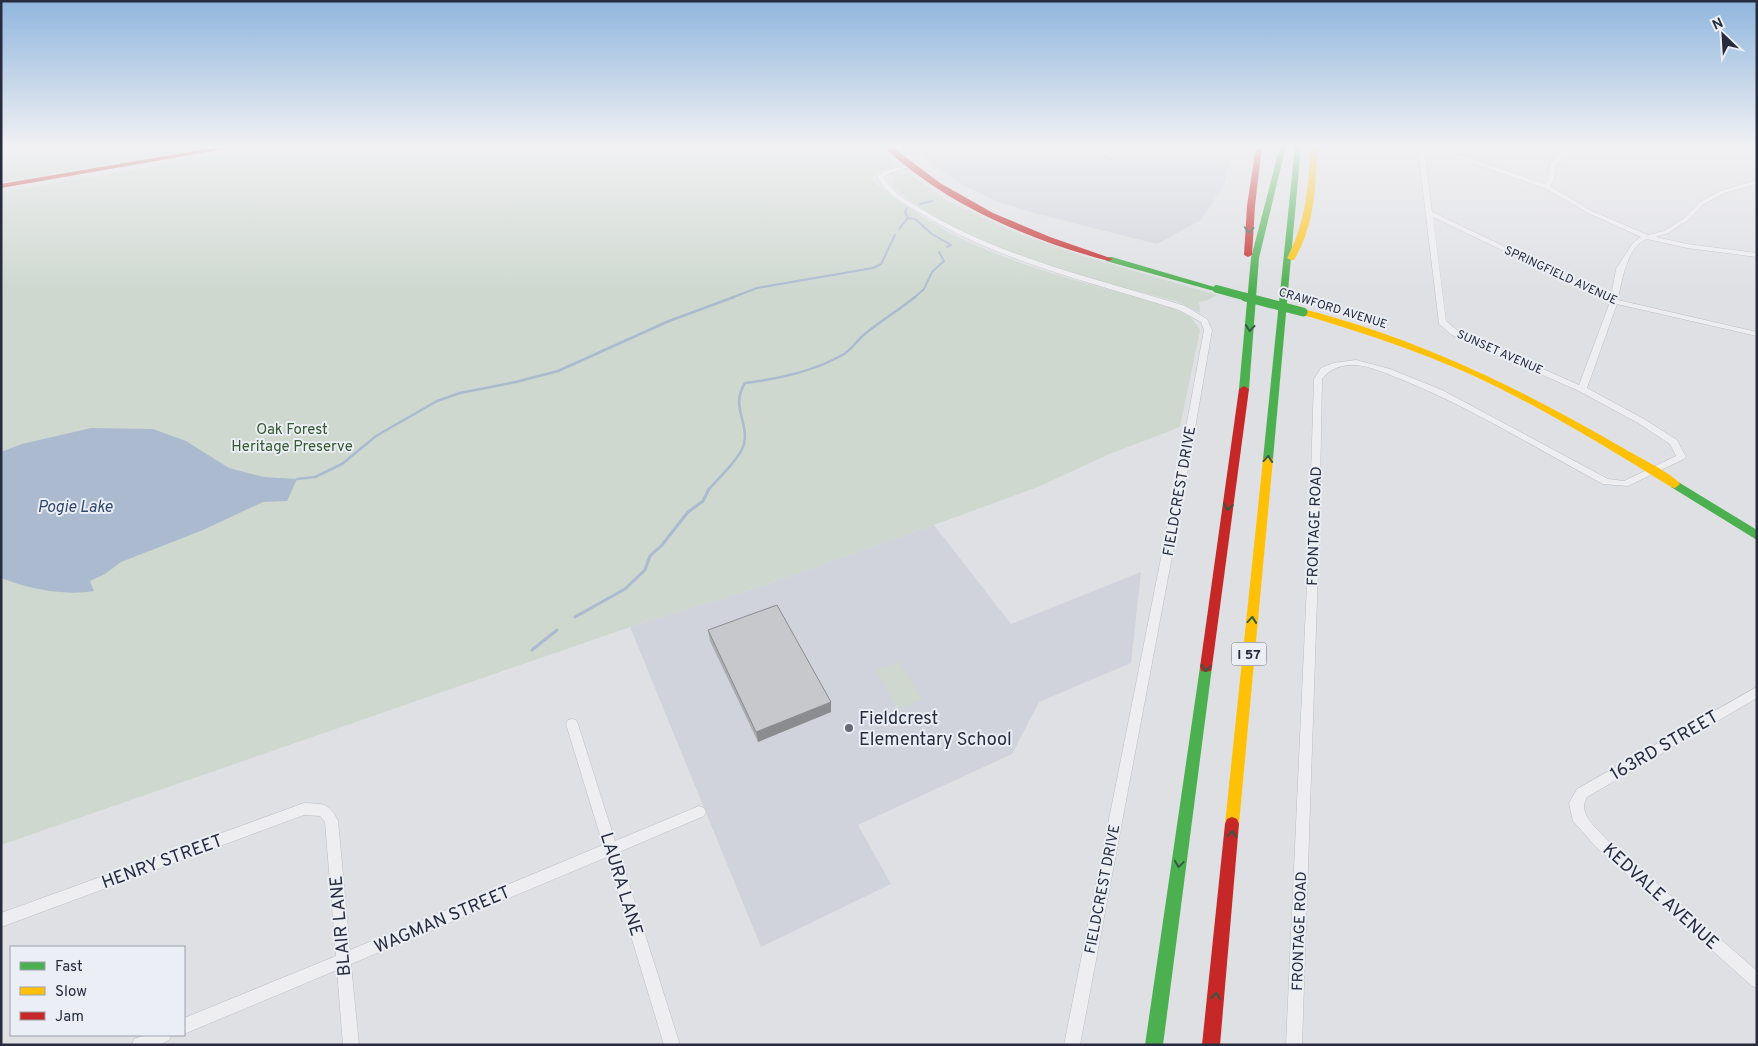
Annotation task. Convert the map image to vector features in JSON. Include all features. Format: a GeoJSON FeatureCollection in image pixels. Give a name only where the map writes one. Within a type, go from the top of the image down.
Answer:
{"type":"FeatureCollection","features":[{"type":"Feature","properties":{"kind":"main road","name":"CRAWFORD AVENUE"},"geometry":{"type":"LineString","coordinates":[[952,195],[1010,225],[1050,241],[1303,312],[1400,343],[1482,377],[1571,422],[1757,536]]}},
{"type":"Feature","properties":{"kind":"main road"},"geometry":{"type":"LineString","coordinates":[[1253,195],[1248,252],[1254,280]]}},
{"type":"Feature","properties":{"kind":"main road","name":"I 57"},"geometry":{"type":"LineString","coordinates":[[1154,1045],[1245,382],[1255,258],[1271,195]]}},
{"type":"Feature","properties":{"kind":"main road","name":"I 57"},"geometry":{"type":"LineString","coordinates":[[1211,1045],[1293,195]]}},
{"type":"Feature","properties":{"kind":"main road"},"geometry":{"type":"LineString","coordinates":[[1286,264],[1298,249],[1307,214],[1309,195]]}},
{"type":"Feature","properties":{"kind":"street","name":"FIELDCREST DRIVE"},"geometry":{"type":"LineString","coordinates":[[897,195],[924,214],[957,232],[1019,258],[1182,308],[1204,321],[1208,330],[1177,506],[1072,1045]]}},
{"type":"Feature","properties":{"kind":"street","name":"SUNSET AVENUE"},"geometry":{"type":"LineString","coordinates":[[1427,195],[1442,322],[1454,333],[1582,389],[1641,421],[1674,442],[1681,457],[1652,471]]}},
{"type":"Feature","properties":{"kind":"street"},"geometry":{"type":"LineString","coordinates":[[1560,195],[1590,212],[1647,237],[1687,246],[1757,255]]}},
{"type":"Feature","properties":{"kind":"street"},"geometry":{"type":"LineString","coordinates":[[1582,389],[1614,301],[1620,269],[1635,244],[1647,237],[1666,232],[1685,220],[1702,203],[1717,195]]}},
{"type":"Feature","properties":{"kind":"street","name":"SPRINGFIELD AVENUE"},"geometry":{"type":"LineString","coordinates":[[1429,213],[1614,301],[1757,334]]}},
{"type":"Feature","properties":{"kind":"street","name":"FRONTAGE ROAD"},"geometry":{"type":"LineString","coordinates":[[1294,1045],[1313,569],[1318,379],[1324,370],[1336,365],[1356,362],[1387,371],[1439,392],[1606,482],[1625,484],[1652,471]]}},
{"type":"Feature","properties":{"kind":"street","name":"163RD STREET"},"geometry":{"type":"LineString","coordinates":[[1576,803],[1582,793],[1757,692]]}},
{"type":"Feature","properties":{"kind":"street","name":"LAURA LANE"},"geometry":{"type":"LineString","coordinates":[[572,724],[672,1045]]}},
{"type":"Feature","properties":{"kind":"street","name":"KEDVALE AVENUE"},"geometry":{"type":"LineString","coordinates":[[1576,803],[1578,817],[1601,843],[1757,981]]}},
{"type":"Feature","properties":{"kind":"street","name":"HENRY STREET"},"geometry":{"type":"LineString","coordinates":[[1,920],[304,810],[324,810]]}},
{"type":"Feature","properties":{"kind":"street","name":"BLAIR LANE"},"geometry":{"type":"LineString","coordinates":[[324,810],[331,821],[351,1045]]}},
{"type":"Feature","properties":{"kind":"street","name":"WAGMAN STREET"},"geometry":{"type":"LineString","coordinates":[[185,1026],[611,847],[700,812]]}},
{"type":"Feature","properties":{"kind":"street"},"geometry":{"type":"LineString","coordinates":[[140,1045],[162,1036]]}},
{"type":"Feature","properties":{"kind":"shaded area"},"geometry":{"type":"Polygon","coordinates":[[[983,195],[1218,195],[1201,220],[1157,244],[1030,212],[983,195]]]}},
{"type":"Feature","properties":{"kind":"shaded area","name":"Fieldcrest Elementary School"},"geometry":{"type":"Polygon","coordinates":[[[934,525],[1011,624],[1141,572],[1131,663],[1039,702],[1012,754],[858,825],[891,884],[761,947],[630,627],[759,587],[934,525]]]}},
{"type":"Feature","properties":{"kind":"green space","name":"Oak Forest Heritage Preserve"},"geometry":{"type":"Polygon","coordinates":[[[1,195],[890,195],[938,226],[1001,256],[1067,278],[1168,306],[1191,317],[1200,330],[1180,427],[1107,455],[1038,487],[934,525],[759,587],[630,627],[1,845],[1,195]]]}},
{"type":"Feature","properties":{"kind":"green space"},"geometry":{"type":"Polygon","coordinates":[[[904,195],[938,195],[1012,231],[1083,256],[1217,295],[1199,302],[1200,313],[1178,302],[1067,271],[991,245],[923,209],[904,195]]]}},
{"type":"Feature","properties":{"kind":"green space"},"geometry":{"type":"Polygon","coordinates":[[[899,662],[922,700],[898,709],[876,670],[899,662]]]}},
{"type":"Feature","properties":{"kind":"water","name":"Pogie Lake"},"geometry":{"type":"Polygon","coordinates":[[[91,428],[153,429],[186,441],[229,468],[264,477],[297,479],[287,501],[263,502],[203,530],[121,562],[105,574],[90,581],[94,591],[59,592],[23,585],[1,578],[1,452],[22,444],[91,428]]]}},
{"type":"Feature","properties":{"kind":"building","name":"Fieldcrest Elementary School"},"geometry":{"type":"Polygon","coordinates":[[[777,605],[831,702],[756,732],[708,630],[777,605]]]}},
{"type":"Feature","properties":{"kind":"waterway"},"geometry":{"type":"LineString","coordinates":[[920,204],[932,201]]}},
{"type":"Feature","properties":{"kind":"waterway"},"geometry":{"type":"LineString","coordinates":[[907,208],[905,212],[908,218]]}},
{"type":"Feature","properties":{"kind":"waterway"},"geometry":{"type":"LineString","coordinates":[[899,229],[908,218]]}},
{"type":"Feature","properties":{"kind":"waterway"},"geometry":{"type":"LineString","coordinates":[[908,218],[915,219],[932,234],[951,245],[947,247]]}},
{"type":"Feature","properties":{"kind":"waterway"},"geometry":{"type":"LineString","coordinates":[[731,298],[757,288],[873,268],[881,264],[895,235]]}},
{"type":"Feature","properties":{"kind":"waterway"},"geometry":{"type":"LineString","coordinates":[[914,298],[924,289],[932,272],[944,261],[939,252]]}},
{"type":"Feature","properties":{"kind":"waterway"},"geometry":{"type":"LineString","coordinates":[[297,479],[315,477],[342,464],[376,436],[437,401],[460,393],[516,382],[558,371],[669,321],[734,297]]}},
{"type":"Feature","properties":{"kind":"waterway"},"geometry":{"type":"LineString","coordinates":[[708,490],[734,461],[744,444],[745,436],[739,399],[745,383],[796,373],[833,360],[847,352],[866,333],[915,297]]}},
{"type":"Feature","properties":{"kind":"waterway"},"geometry":{"type":"LineString","coordinates":[[575,617],[625,589],[645,570],[650,556],[662,545],[688,512],[703,501],[709,489]]}},
{"type":"Feature","properties":{"kind":"waterway"},"geometry":{"type":"LineString","coordinates":[[532,650],[557,630]]}},
{"type":"Feature","properties":{"kind":"traffic: fast"},"geometry":{"type":"LineString","coordinates":[[1244,389],[1255,258],[1271,195]]}},
{"type":"Feature","properties":{"kind":"traffic: fast"},"geometry":{"type":"LineString","coordinates":[[1268,459],[1293,195]]}},
{"type":"Feature","properties":{"kind":"traffic: fast"},"geometry":{"type":"LineString","coordinates":[[1109,259],[1217,289]]}},
{"type":"Feature","properties":{"kind":"traffic: fast"},"geometry":{"type":"LineString","coordinates":[[1217,289],[1303,312]]}},
{"type":"Feature","properties":{"kind":"traffic: fast"},"geometry":{"type":"LineString","coordinates":[[1675,484],[1757,536]]}},
{"type":"Feature","properties":{"kind":"traffic: fast"},"geometry":{"type":"LineString","coordinates":[[1154,1045],[1206,667]]}},
{"type":"Feature","properties":{"kind":"traffic: slow"},"geometry":{"type":"LineString","coordinates":[[1291,258],[1303,232],[1311,195]]}},
{"type":"Feature","properties":{"kind":"traffic: slow"},"geometry":{"type":"LineString","coordinates":[[1303,312],[1390,339],[1433,355],[1501,385],[1602,440],[1675,484]]}},
{"type":"Feature","properties":{"kind":"traffic: slow"},"geometry":{"type":"LineString","coordinates":[[1232,824],[1268,459]]}},
{"type":"Feature","properties":{"kind":"traffic: jam"},"geometry":{"type":"LineString","coordinates":[[954,195],[1018,228],[1109,259]]}},
{"type":"Feature","properties":{"kind":"traffic: jam"},"geometry":{"type":"LineString","coordinates":[[1248,255],[1252,195]]}},
{"type":"Feature","properties":{"kind":"traffic: jam"},"geometry":{"type":"LineString","coordinates":[[1206,667],[1244,389]]}},
{"type":"Feature","properties":{"kind":"traffic: jam"},"geometry":{"type":"LineString","coordinates":[[1211,1045],[1232,824]]}},
{"type":"Feature","properties":{"kind":"place","name":"Fieldcrest Elementary School"},"geometry":{"type":"Point","coordinates":[849,728]}}]}
